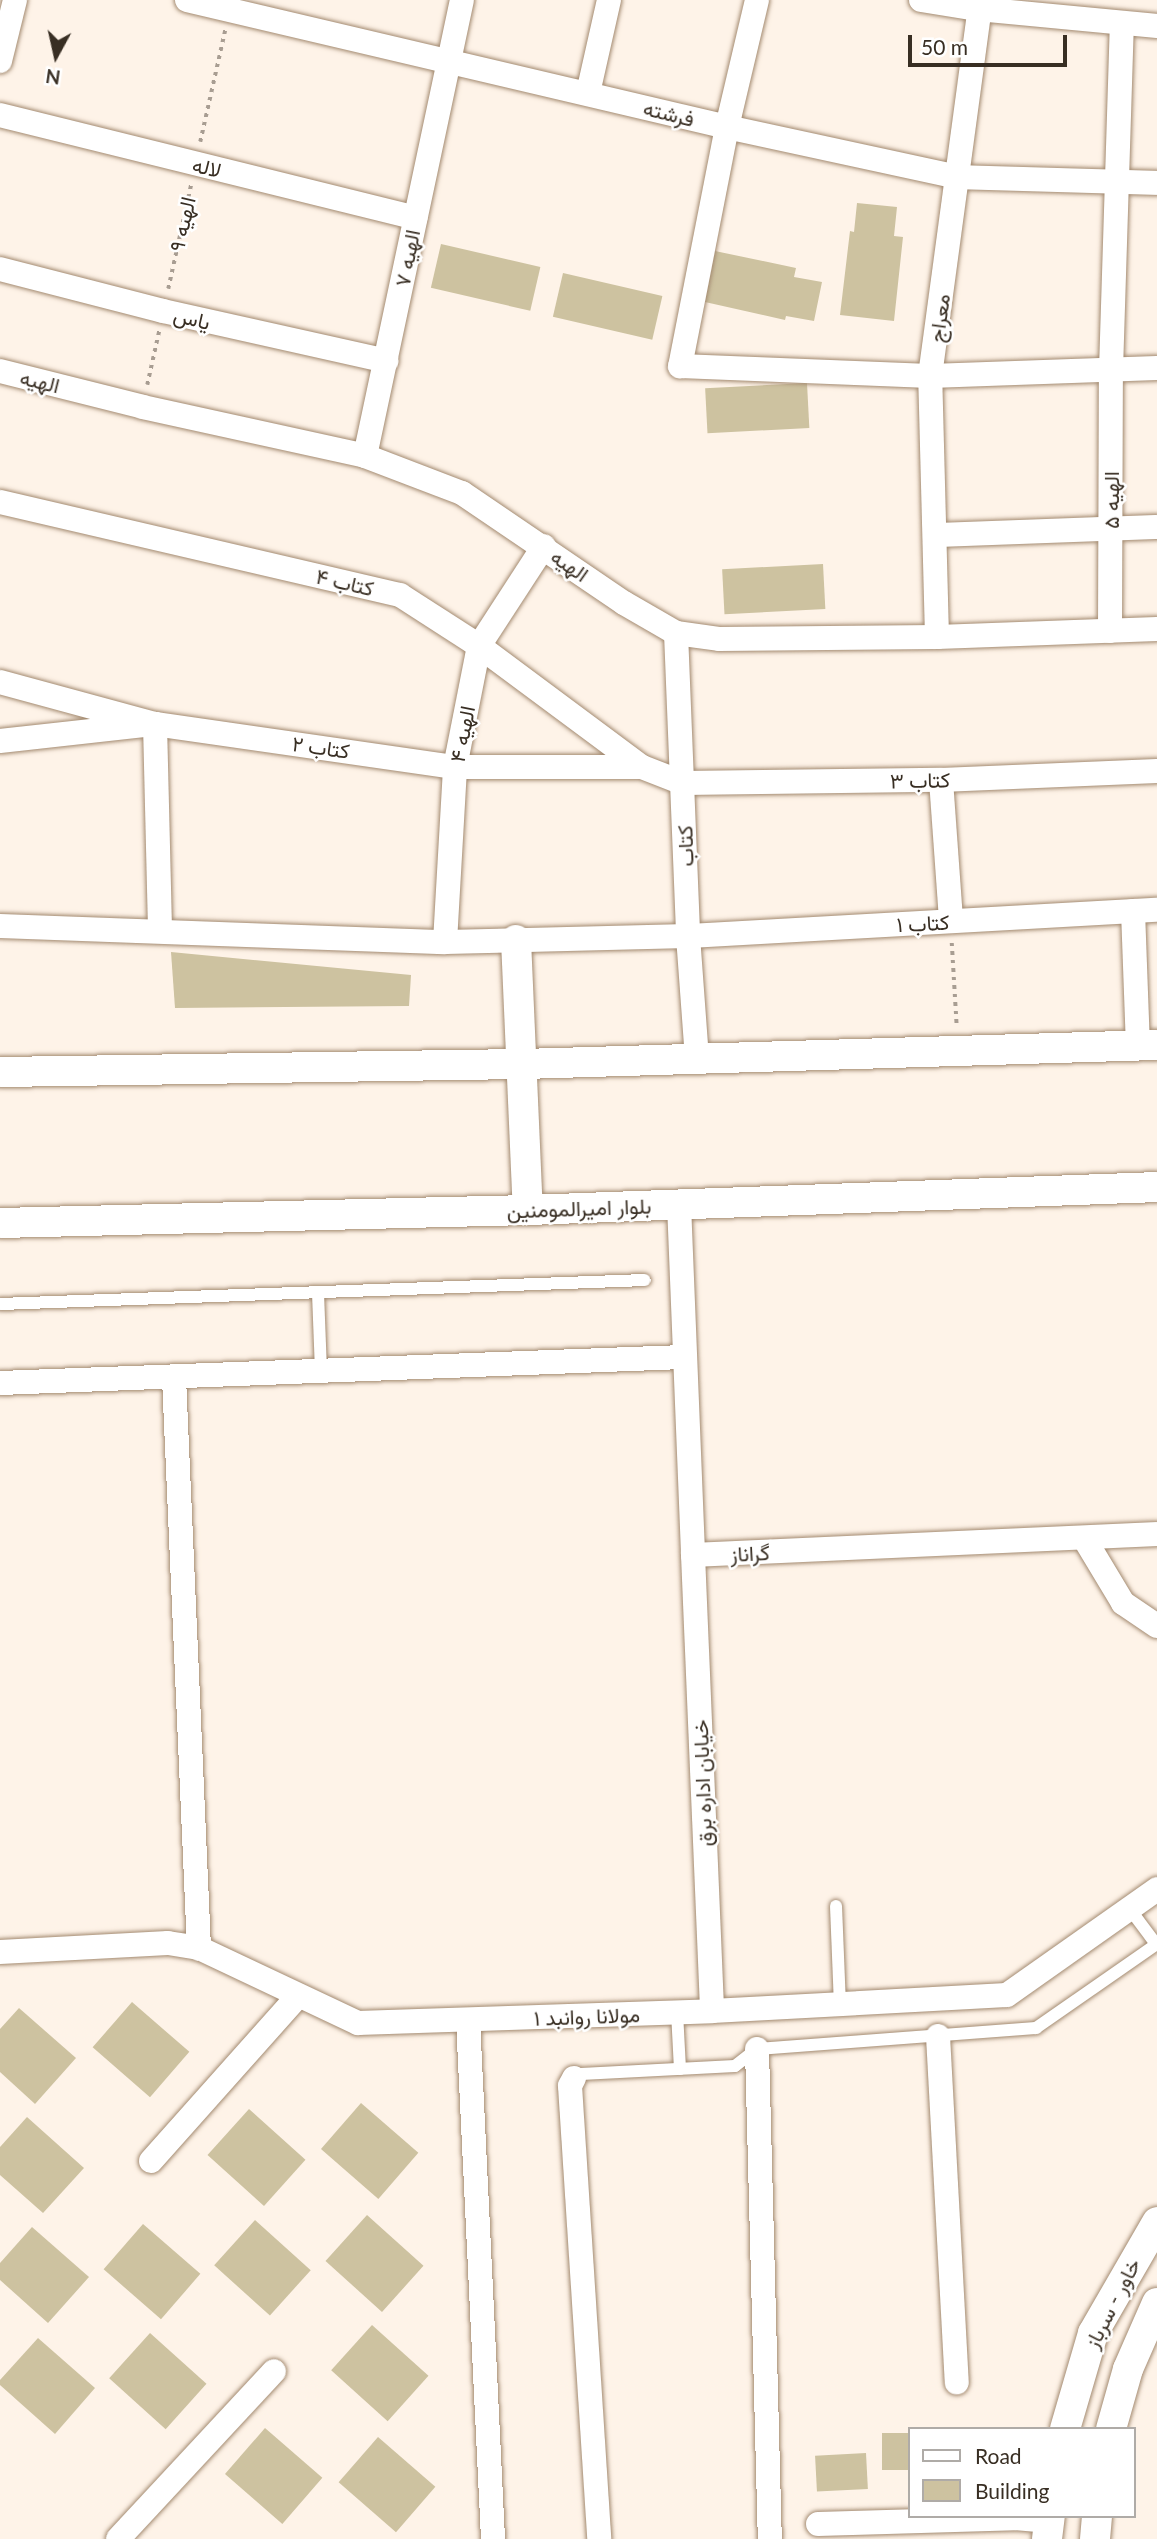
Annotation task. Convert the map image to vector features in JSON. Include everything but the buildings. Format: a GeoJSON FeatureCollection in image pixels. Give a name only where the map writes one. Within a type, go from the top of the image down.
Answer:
{"type":"FeatureCollection","features":[{"type":"Feature","properties":{"kind":"street"},"geometry":{"type":"LineString","coordinates":[[0,61],[15,0]]}},
{"type":"Feature","properties":{"kind":"street","name":"فرشته"},"geometry":{"type":"LineString","coordinates":[[187,0],[727,127],[958,177],[1157,183]]}},
{"type":"Feature","properties":{"kind":"street","name":"الهیه ۷"},"geometry":{"type":"LineString","coordinates":[[365,456],[462,0]]}},
{"type":"Feature","properties":{"kind":"street"},"geometry":{"type":"LineString","coordinates":[[588,93],[610,0]]}},
{"type":"Feature","properties":{"kind":"street"},"geometry":{"type":"LineString","coordinates":[[757,0],[727,127],[680,366],[930,376],[1157,368]]}},
{"type":"Feature","properties":{"kind":"street"},"geometry":{"type":"LineString","coordinates":[[921,0],[980,5],[1122,25],[1157,26]]}},
{"type":"Feature","properties":{"kind":"street","name":"معراج"},"geometry":{"type":"LineString","coordinates":[[937,637],[930,376],[980,5]]}},
{"type":"Feature","properties":{"kind":"street","name":"الهیه ۵"},"geometry":{"type":"LineString","coordinates":[[1110,631],[1111,370],[1122,25]]}},
{"type":"Feature","properties":{"kind":"street","name":"لاله"},"geometry":{"type":"LineString","coordinates":[[0,115],[415,218]]}},
{"type":"Feature","properties":{"kind":"street","name":"یاس"},"geometry":{"type":"LineString","coordinates":[[0,269],[163,311],[386,361]]}},
{"type":"Feature","properties":{"kind":"street","name":"الهیه"},"geometry":{"type":"LineString","coordinates":[[0,371],[143,407],[365,456],[462,493],[544,546],[624,603],[676,633],[719,639],[937,637],[1157,629]]}},
{"type":"Feature","properties":{"kind":"street","name":"کتاب ۴"},"geometry":{"type":"LineString","coordinates":[[0,502],[400,595],[479,646],[642,767]]}},
{"type":"Feature","properties":{"kind":"street"},"geometry":{"type":"LineString","coordinates":[[936,535],[1157,527]]}},
{"type":"Feature","properties":{"kind":"street","name":"الهیه ۴"},"geometry":{"type":"LineString","coordinates":[[445,942],[455,766],[479,646],[544,546]]}},
{"type":"Feature","properties":{"kind":"street","name":"کتاب"},"geometry":{"type":"LineString","coordinates":[[676,633],[688,936],[697,1059]]}},
{"type":"Feature","properties":{"kind":"street"},"geometry":{"type":"LineString","coordinates":[[0,682],[155,724],[160,930]]}},
{"type":"Feature","properties":{"kind":"street","name":"کتاب ۲"},"geometry":{"type":"LineString","coordinates":[[0,741],[155,724],[455,766],[642,767]]}},
{"type":"Feature","properties":{"kind":"street"},"geometry":{"type":"LineString","coordinates":[[642,767],[683,783]]}},
{"type":"Feature","properties":{"kind":"street","name":"کتاب ۳"},"geometry":{"type":"LineString","coordinates":[[683,783],[941,780],[1157,771]]}},
{"type":"Feature","properties":{"kind":"street"},"geometry":{"type":"LineString","coordinates":[[941,780],[951,921]]}},
{"type":"Feature","properties":{"kind":"street"},"geometry":{"type":"LineString","coordinates":[[0,1072],[523,1064],[1148,1045],[1145,910]]}},
{"type":"Feature","properties":{"kind":"street","name":"کتاب ۱"},"geometry":{"type":"LineString","coordinates":[[0,926],[445,942],[688,936],[1145,910]]}},
{"type":"Feature","properties":{"kind":"street"},"geometry":{"type":"LineString","coordinates":[[516,940],[528,1210]]}},
{"type":"Feature","properties":{"kind":"street","name":"بلوار امیرالمومنین"},"geometry":{"type":"LineString","coordinates":[[0,1223],[528,1210],[1157,1187]]}},
{"type":"Feature","properties":{"kind":"street"},"geometry":{"type":"LineString","coordinates":[[678,1204],[693,1555]]}},
{"type":"Feature","properties":{"kind":"street"},"geometry":{"type":"LineString","coordinates":[[0,1383],[684,1357]]}},
{"type":"Feature","properties":{"kind":"street"},"geometry":{"type":"LineString","coordinates":[[174,1378],[199,1948]]}},
{"type":"Feature","properties":{"kind":"street","name":"گراناز"},"geometry":{"type":"LineString","coordinates":[[693,1555],[1157,1534]]}},
{"type":"Feature","properties":{"kind":"street"},"geometry":{"type":"LineString","coordinates":[[1084,1538],[1123,1603],[1157,1626]]}},
{"type":"Feature","properties":{"kind":"street","name":"خیابان اداره برق"},"geometry":{"type":"LineString","coordinates":[[693,1555],[712,2011]]}},
{"type":"Feature","properties":{"kind":"street","name":"مولانا روانبد ۱"},"geometry":{"type":"LineString","coordinates":[[0,1952],[168,1943],[199,1948],[358,2023],[712,2011],[1007,1995],[1157,1889]]}},
{"type":"Feature","properties":{"kind":"street"},"geometry":{"type":"LineString","coordinates":[[151,2161],[298,1996]]}},
{"type":"Feature","properties":{"kind":"street"},"geometry":{"type":"LineString","coordinates":[[468,2020],[493,2539]]}},
{"type":"Feature","properties":{"kind":"street"},"geometry":{"type":"LineString","coordinates":[[937,2036],[957,2382]]}},
{"type":"Feature","properties":{"kind":"street"},"geometry":{"type":"LineString","coordinates":[[757,2049],[770,2539]]}},
{"type":"Feature","properties":{"kind":"street"},"geometry":{"type":"LineString","coordinates":[[574,2078],[570,2086],[599,2539]]}},
{"type":"Feature","properties":{"kind":"street","name":"خاور - سرباز"},"geometry":{"type":"LineString","coordinates":[[1067,2427],[1093,2333],[1157,2222]]}},
{"type":"Feature","properties":{"kind":"street","name":"خاور - سرباز"},"geometry":{"type":"LineString","coordinates":[[1112,2427],[1128,2369],[1157,2302]]}},
{"type":"Feature","properties":{"kind":"street"},"geometry":{"type":"LineString","coordinates":[[118,2539],[274,2371]]}},
{"type":"Feature","properties":{"kind":"street"},"geometry":{"type":"LineString","coordinates":[[818,2524],[1015,2518],[1049,2525]]}},
{"type":"Feature","properties":{"kind":"street"},"geometry":{"type":"LineString","coordinates":[[1095,2539],[1097,2518]]}},
{"type":"Feature","properties":{"kind":"lane"},"geometry":{"type":"LineString","coordinates":[[0,1304],[645,1280]]}},
{"type":"Feature","properties":{"kind":"lane"},"geometry":{"type":"LineString","coordinates":[[318,1293],[321,1372]]}},
{"type":"Feature","properties":{"kind":"lane"},"geometry":{"type":"LineString","coordinates":[[836,1906],[840,2004]]}},
{"type":"Feature","properties":{"kind":"lane"},"geometry":{"type":"LineString","coordinates":[[574,2078],[581,2074],[735,2066],[757,2049],[1036,2028],[1157,1944],[1129,1908]]}},
{"type":"Feature","properties":{"kind":"lane"},"geometry":{"type":"LineString","coordinates":[[677,2012],[680,2069]]}},
{"type":"Feature","properties":{"kind":"path","name":"الهیه ۹"},"geometry":{"type":"LineString","coordinates":[[143,407],[229,11]]}},
{"type":"Feature","properties":{"kind":"path"},"geometry":{"type":"LineString","coordinates":[[951,921],[958,1049]]}}]}
